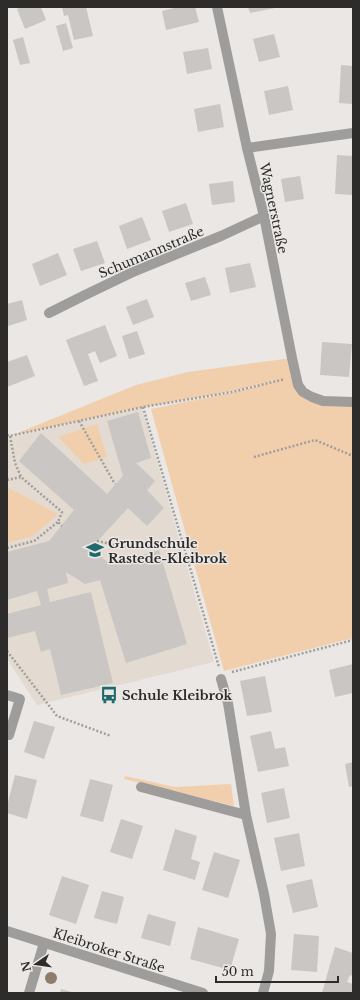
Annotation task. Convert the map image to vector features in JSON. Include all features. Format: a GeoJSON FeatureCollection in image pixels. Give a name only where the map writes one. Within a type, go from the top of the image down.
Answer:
{"type":"FeatureCollection","features":[{"type":"Feature","properties":{"kind":"street","name":"Wagnerstraße"},"geometry":{"type":"LineString","coordinates":[[218,7],[247,148],[264,216],[298,385],[303,392],[323,401],[353,402]]}},
{"type":"Feature","properties":{"kind":"street"},"geometry":{"type":"LineString","coordinates":[[247,148],[353,133]]}},
{"type":"Feature","properties":{"kind":"street","name":"Schumannstraße"},"geometry":{"type":"LineString","coordinates":[[49,313],[85,294],[264,216]]}},
{"type":"Feature","properties":{"kind":"street"},"geometry":{"type":"LineString","coordinates":[[221,677],[228,703],[246,815],[264,894],[271,934],[269,971],[263,993]]}},
{"type":"Feature","properties":{"kind":"street"},"geometry":{"type":"LineString","coordinates":[[7,695],[20,699],[9,736],[7,735]]}},
{"type":"Feature","properties":{"kind":"street"},"geometry":{"type":"LineString","coordinates":[[142,787],[246,815]]}},
{"type":"Feature","properties":{"kind":"street","name":"Kleibroker Straße"},"geometry":{"type":"LineString","coordinates":[[7,931],[204,993]]}},
{"type":"Feature","properties":{"kind":"street"},"geometry":{"type":"LineString","coordinates":[[29,993],[44,943]]}},
{"type":"Feature","properties":{"kind":"path"},"geometry":{"type":"LineString","coordinates":[[7,548],[34,540],[58,522],[62,512],[21,477],[15,463],[8,435],[144,407],[232,392],[296,376]]}},
{"type":"Feature","properties":{"kind":"path"},"geometry":{"type":"LineString","coordinates":[[144,407],[221,677],[353,640]]}},
{"type":"Feature","properties":{"kind":"path"},"geometry":{"type":"LineString","coordinates":[[79,421],[115,484]]}},
{"type":"Feature","properties":{"kind":"path"},"geometry":{"type":"LineString","coordinates":[[254,457],[315,440],[353,456]]}},
{"type":"Feature","properties":{"kind":"path"},"geometry":{"type":"LineString","coordinates":[[7,480],[21,477]]}},
{"type":"Feature","properties":{"kind":"path"},"geometry":{"type":"LineString","coordinates":[[58,522],[62,526]]}},
{"type":"Feature","properties":{"kind":"path"},"geometry":{"type":"LineString","coordinates":[[97,541],[125,547],[183,544]]}},
{"type":"Feature","properties":{"kind":"path"},"geometry":{"type":"LineString","coordinates":[[7,651],[56,716],[111,736]]}},
{"type":"Feature","properties":{"kind":"shaded area"},"geometry":{"type":"Polygon","coordinates":[[[292,358],[303,392],[353,402],[353,638],[224,671],[151,409],[232,393],[283,379],[232,391],[143,407],[10,436],[136,385],[188,372],[292,358]]]}},
{"type":"Feature","properties":{"kind":"shaded area","name":"Grundschule Rastede-Kleibrok"},"geometry":{"type":"Polygon","coordinates":[[[142,408],[214,662],[37,705],[7,659],[7,441],[9,438],[142,408]]]}},
{"type":"Feature","properties":{"kind":"shaded area"},"geometry":{"type":"Polygon","coordinates":[[[97,424],[107,457],[84,464],[58,437],[97,424]]]}},
{"type":"Feature","properties":{"kind":"shaded area"},"geometry":{"type":"Polygon","coordinates":[[[7,487],[58,514],[33,536],[7,543],[7,487]]]}},
{"type":"Feature","properties":{"kind":"shaded area"},"geometry":{"type":"Polygon","coordinates":[[[125,776],[175,787],[231,784],[234,806],[124,779],[125,776]]]}},
{"type":"Feature","properties":{"kind":"building"},"geometry":{"type":"Polygon","coordinates":[[[21,7],[41,7],[46,20],[25,29],[17,9],[21,7]]]}},
{"type":"Feature","properties":{"kind":"building"},"geometry":{"type":"Polygon","coordinates":[[[62,7],[86,7],[93,36],[74,40],[68,15],[64,16],[62,7]]]}},
{"type":"Feature","properties":{"kind":"building"},"geometry":{"type":"Polygon","coordinates":[[[178,7],[195,7],[199,22],[166,30],[162,11],[178,7]]]}},
{"type":"Feature","properties":{"kind":"building"},"geometry":{"type":"Polygon","coordinates":[[[248,7],[275,7],[275,8],[250,13],[248,7]]]}},
{"type":"Feature","properties":{"kind":"building"},"geometry":{"type":"Polygon","coordinates":[[[66,23],[73,48],[63,51],[56,26],[66,23]]]}},
{"type":"Feature","properties":{"kind":"building"},"geometry":{"type":"Polygon","coordinates":[[[274,34],[280,57],[259,62],[253,39],[274,34]]]}},
{"type":"Feature","properties":{"kind":"building"},"geometry":{"type":"Polygon","coordinates":[[[23,37],[30,63],[20,65],[13,40],[23,37]]]}},
{"type":"Feature","properties":{"kind":"building"},"geometry":{"type":"Polygon","coordinates":[[[208,48],[212,69],[187,74],[183,52],[208,48]]]}},
{"type":"Feature","properties":{"kind":"building"},"geometry":{"type":"Polygon","coordinates":[[[341,65],[353,66],[353,104],[339,103],[341,65]]]}},
{"type":"Feature","properties":{"kind":"building"},"geometry":{"type":"Polygon","coordinates":[[[288,86],[293,110],[269,115],[264,91],[288,86]]]}},
{"type":"Feature","properties":{"kind":"building"},"geometry":{"type":"Polygon","coordinates":[[[220,104],[224,127],[198,132],[194,109],[220,104]]]}},
{"type":"Feature","properties":{"kind":"building"},"geometry":{"type":"Polygon","coordinates":[[[337,155],[353,156],[353,195],[335,194],[337,155]]]}},
{"type":"Feature","properties":{"kind":"building"},"geometry":{"type":"Polygon","coordinates":[[[300,176],[304,199],[285,202],[281,179],[300,176]]]}},
{"type":"Feature","properties":{"kind":"building"},"geometry":{"type":"Polygon","coordinates":[[[233,181],[235,202],[212,205],[209,184],[233,181]]]}},
{"type":"Feature","properties":{"kind":"building"},"geometry":{"type":"Polygon","coordinates":[[[186,203],[193,224],[169,232],[162,211],[186,203]]]}},
{"type":"Feature","properties":{"kind":"building"},"geometry":{"type":"Polygon","coordinates":[[[142,217],[151,240],[127,249],[119,226],[142,217]]]}},
{"type":"Feature","properties":{"kind":"building"},"geometry":{"type":"Polygon","coordinates":[[[97,241],[105,263],[81,271],[73,249],[97,241]]]}},
{"type":"Feature","properties":{"kind":"building"},"geometry":{"type":"Polygon","coordinates":[[[58,253],[67,275],[40,286],[32,264],[58,253]]]}},
{"type":"Feature","properties":{"kind":"building"},"geometry":{"type":"Polygon","coordinates":[[[250,263],[256,287],[230,293],[225,268],[250,263]]]}},
{"type":"Feature","properties":{"kind":"building"},"geometry":{"type":"Polygon","coordinates":[[[205,277],[211,295],[191,301],[185,283],[205,277]]]}},
{"type":"Feature","properties":{"kind":"building"},"geometry":{"type":"Polygon","coordinates":[[[147,299],[154,317],[133,325],[126,307],[147,299]]]}},
{"type":"Feature","properties":{"kind":"building"},"geometry":{"type":"Polygon","coordinates":[[[22,300],[27,320],[8,326],[7,304],[22,300]]]}},
{"type":"Feature","properties":{"kind":"building"},"geometry":{"type":"Polygon","coordinates":[[[105,325],[117,356],[100,363],[95,351],[88,354],[98,381],[84,386],[66,340],[105,325]]]}},
{"type":"Feature","properties":{"kind":"building"},"geometry":{"type":"Polygon","coordinates":[[[137,331],[145,354],[129,359],[122,336],[137,331]]]}},
{"type":"Feature","properties":{"kind":"building"},"geometry":{"type":"Polygon","coordinates":[[[322,342],[352,344],[349,377],[320,375],[322,342]]]}},
{"type":"Feature","properties":{"kind":"building"},"geometry":{"type":"Polygon","coordinates":[[[27,355],[35,376],[7,387],[7,362],[27,355]]]}},
{"type":"Feature","properties":{"kind":"building"},"geometry":{"type":"Polygon","coordinates":[[[138,412],[151,458],[136,463],[155,481],[147,490],[164,508],[147,526],[128,508],[91,548],[111,565],[159,550],[187,644],[126,663],[100,580],[85,584],[66,572],[68,583],[47,589],[50,602],[91,592],[113,683],[61,695],[50,649],[41,652],[35,631],[7,638],[7,614],[41,605],[37,591],[7,600],[7,552],[49,541],[74,510],[19,461],[41,433],[107,494],[123,476],[107,421],[138,412]]]}},
{"type":"Feature","properties":{"kind":"building"},"geometry":{"type":"Polygon","coordinates":[[[353,664],[353,693],[335,697],[329,670],[353,664]]]}},
{"type":"Feature","properties":{"kind":"building"},"geometry":{"type":"Polygon","coordinates":[[[265,676],[272,712],[247,716],[240,681],[265,676]]]}},
{"type":"Feature","properties":{"kind":"building"},"geometry":{"type":"Polygon","coordinates":[[[34,721],[55,727],[44,759],[24,752],[34,721]]]}},
{"type":"Feature","properties":{"kind":"building"},"geometry":{"type":"Polygon","coordinates":[[[271,731],[275,749],[285,747],[289,766],[258,772],[250,736],[271,731]]]}},
{"type":"Feature","properties":{"kind":"building"},"geometry":{"type":"Polygon","coordinates":[[[353,762],[353,786],[349,787],[345,764],[353,762]]]}},
{"type":"Feature","properties":{"kind":"building"},"geometry":{"type":"Polygon","coordinates":[[[15,775],[37,780],[27,819],[7,813],[7,806],[15,775]]]}},
{"type":"Feature","properties":{"kind":"building"},"geometry":{"type":"Polygon","coordinates":[[[90,779],[113,785],[103,822],[80,816],[90,779]]]}},
{"type":"Feature","properties":{"kind":"building"},"geometry":{"type":"Polygon","coordinates":[[[284,788],[290,818],[267,823],[261,793],[284,788]]]}},
{"type":"Feature","properties":{"kind":"building"},"geometry":{"type":"Polygon","coordinates":[[[121,819],[143,826],[132,859],[110,852],[121,819]]]}},
{"type":"Feature","properties":{"kind":"building"},"geometry":{"type":"Polygon","coordinates":[[[175,829],[197,836],[191,859],[200,862],[195,880],[163,870],[175,829]]]}},
{"type":"Feature","properties":{"kind":"building"},"geometry":{"type":"Polygon","coordinates":[[[299,833],[305,866],[281,871],[274,838],[299,833]]]}},
{"type":"Feature","properties":{"kind":"building"},"geometry":{"type":"Polygon","coordinates":[[[214,852],[240,860],[228,898],[202,890],[214,852]]]}},
{"type":"Feature","properties":{"kind":"building"},"geometry":{"type":"Polygon","coordinates":[[[62,876],[89,885],[76,924],[49,915],[62,876]]]}},
{"type":"Feature","properties":{"kind":"building"},"geometry":{"type":"Polygon","coordinates":[[[312,879],[318,907],[293,913],[286,885],[312,879]]]}},
{"type":"Feature","properties":{"kind":"building"},"geometry":{"type":"Polygon","coordinates":[[[102,891],[124,897],[117,924],[94,918],[102,891]]]}},
{"type":"Feature","properties":{"kind":"building"},"geometry":{"type":"Polygon","coordinates":[[[148,914],[176,922],[170,946],[141,938],[148,914]]]}},
{"type":"Feature","properties":{"kind":"building"},"geometry":{"type":"Polygon","coordinates":[[[198,927],[239,939],[230,970],[190,959],[198,927]]]}},
{"type":"Feature","properties":{"kind":"building"},"geometry":{"type":"Polygon","coordinates":[[[294,934],[319,936],[317,972],[291,970],[294,934]]]}},
{"type":"Feature","properties":{"kind":"building"},"geometry":{"type":"Polygon","coordinates":[[[335,947],[353,953],[353,976],[350,975],[347,982],[353,984],[353,993],[322,993],[335,947]]]}},
{"type":"Feature","properties":{"kind":"building"},"geometry":{"type":"Polygon","coordinates":[[[61,989],[75,993],[60,993],[61,989]]]}},
{"type":"Feature","properties":{"kind":"place","name":"Grundschule Rastede-Kleibrok"},"geometry":{"type":"Point","coordinates":[95,550]}},
{"type":"Feature","properties":{"kind":"place","name":"Schule Kleibrok"},"geometry":{"type":"Point","coordinates":[109,695]}}]}
